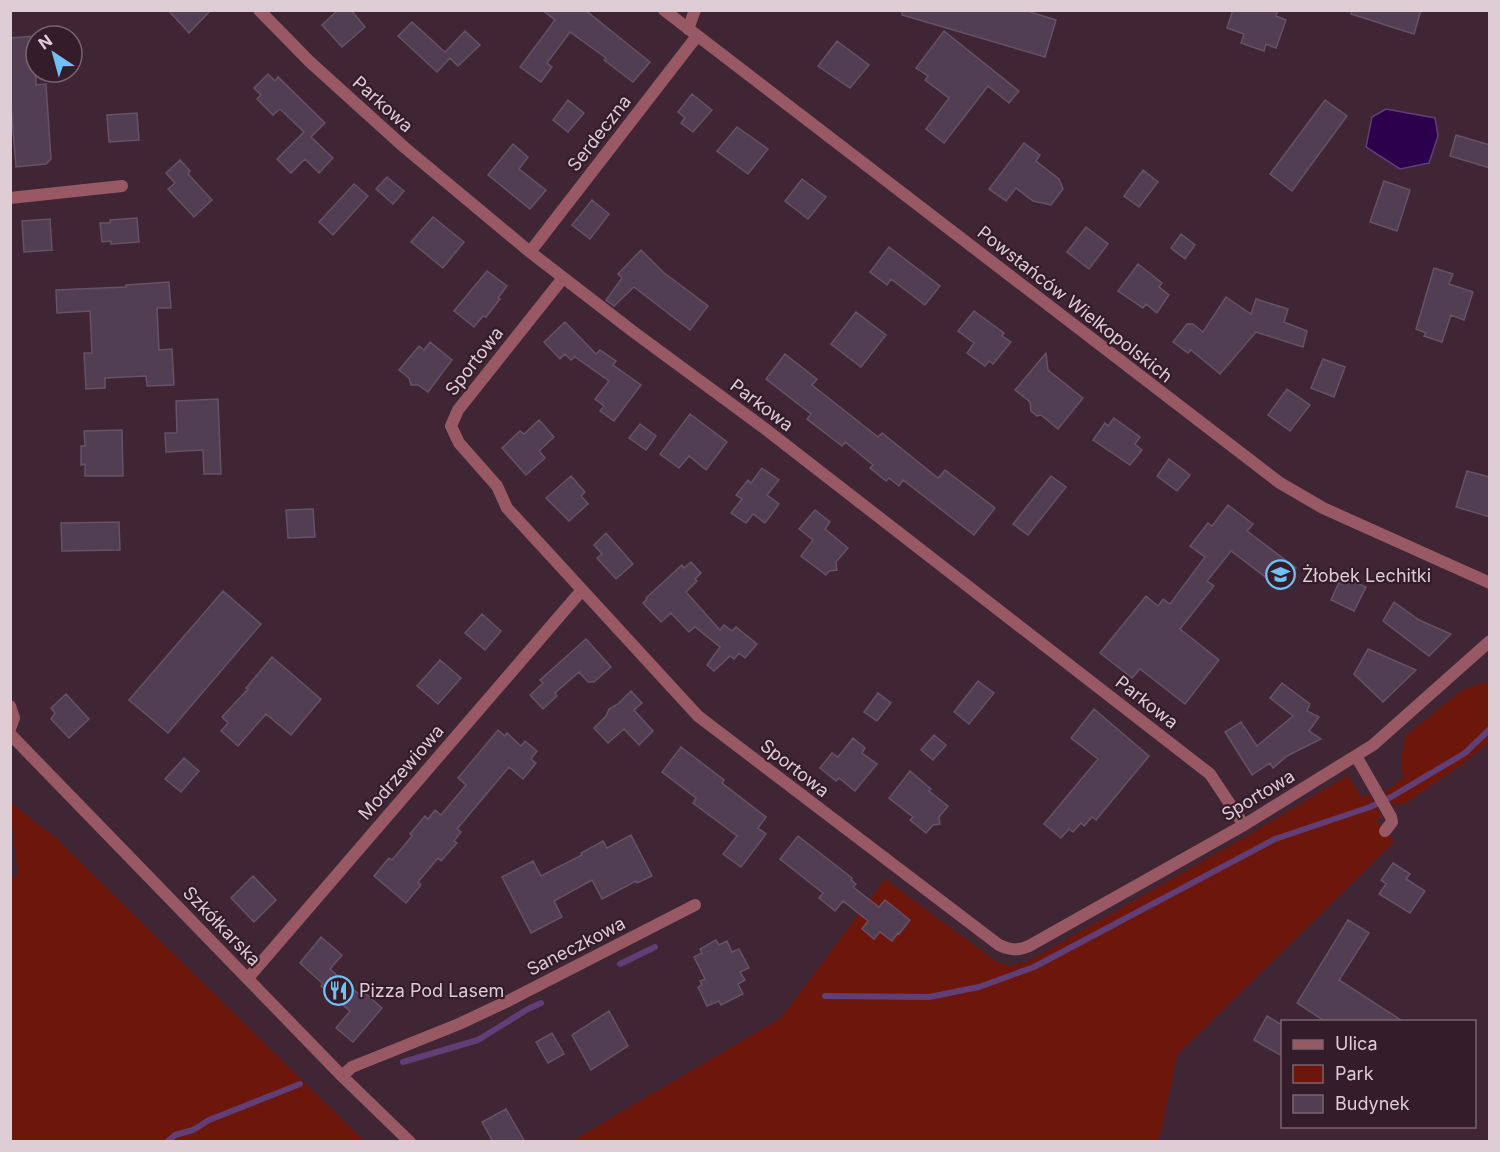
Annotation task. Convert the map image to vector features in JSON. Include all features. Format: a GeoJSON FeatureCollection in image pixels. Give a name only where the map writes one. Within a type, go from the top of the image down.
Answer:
{"type":"FeatureCollection","features":[{"type":"Feature","properties":{"kind":"street","name":"Parkowa"},"geometry":{"type":"LineString","coordinates":[[259,10],[310,62],[404,147],[530,252],[635,333],[774,435],[1186,754],[1210,774],[1244,825]]}},
{"type":"Feature","properties":{"kind":"street","name":"Powstańców Wielkopolskich"},"geometry":{"type":"LineString","coordinates":[[664,10],[1280,483],[1323,508],[1490,583]]}},
{"type":"Feature","properties":{"kind":"street","name":"Serdeczna"},"geometry":{"type":"LineString","coordinates":[[530,252],[693,32],[695,10]]}},
{"type":"Feature","properties":{"kind":"street"},"geometry":{"type":"LineString","coordinates":[[10,198],[122,186]]}},
{"type":"Feature","properties":{"kind":"street","name":"Sportowa"},"geometry":{"type":"LineString","coordinates":[[563,278],[458,410],[451,426],[459,443],[497,486],[507,508],[698,716],[1006,949],[1018,950],[1029,946],[1244,825],[1356,756],[1391,730],[1490,640]]}},
{"type":"Feature","properties":{"kind":"street","name":"Modrzewiowa"},"geometry":{"type":"LineString","coordinates":[[248,978],[582,590]]}},
{"type":"Feature","properties":{"kind":"street"},"geometry":{"type":"LineString","coordinates":[[10,706],[14,718],[10,729]]}},
{"type":"Feature","properties":{"kind":"street","name":"Szkółkarska"},"geometry":{"type":"LineString","coordinates":[[10,734],[342,1076],[410,1142]]}},
{"type":"Feature","properties":{"kind":"street"},"geometry":{"type":"LineString","coordinates":[[1356,756],[1389,813],[1392,822],[1384,831]]}},
{"type":"Feature","properties":{"kind":"street","name":"Saneczkowa"},"geometry":{"type":"LineString","coordinates":[[342,1076],[352,1067],[459,1024],[508,1001],[695,905]]}},
{"type":"Feature","properties":{"kind":"green space"},"geometry":{"type":"Polygon","coordinates":[[[1489,681],[1489,742],[1464,763],[1404,804],[1394,805],[1385,792],[1403,778],[1401,761],[1405,736],[1462,690],[1489,681]]]}},
{"type":"Feature","properties":{"kind":"green space"},"geometry":{"type":"Polygon","coordinates":[[[1348,775],[1361,797],[1369,794],[1382,817],[1376,820],[1394,842],[1177,1055],[1159,1141],[570,1142],[781,1018],[885,879],[998,963],[1012,966],[1029,961],[1348,775]]]}},
{"type":"Feature","properties":{"kind":"green space"},"geometry":{"type":"Polygon","coordinates":[[[11,803],[56,838],[364,1141],[11,1141],[10,881],[18,874],[11,803]]]}},
{"type":"Feature","properties":{"kind":"shaded area"},"geometry":{"type":"Polygon","coordinates":[[[1386,109],[1435,118],[1438,136],[1429,163],[1400,169],[1366,147],[1372,117],[1386,109]]]}},
{"type":"Feature","properties":{"kind":"building"},"geometry":{"type":"Polygon","coordinates":[[[168,10],[211,10],[189,33],[168,10]]]}},
{"type":"Feature","properties":{"kind":"building"},"geometry":{"type":"Polygon","coordinates":[[[338,10],[351,10],[365,27],[342,47],[322,25],[338,10]]]}},
{"type":"Feature","properties":{"kind":"building"},"geometry":{"type":"Polygon","coordinates":[[[542,10],[585,10],[650,62],[633,82],[604,60],[606,58],[570,32],[547,63],[552,67],[541,82],[520,67],[555,20],[542,10]]]}},
{"type":"Feature","properties":{"kind":"building"},"geometry":{"type":"Polygon","coordinates":[[[902,10],[1024,10],[1056,20],[1045,57],[902,15],[902,10]]]}},
{"type":"Feature","properties":{"kind":"building"},"geometry":{"type":"Polygon","coordinates":[[[1233,10],[1278,10],[1276,16],[1286,20],[1276,48],[1266,44],[1264,51],[1241,43],[1244,34],[1227,28],[1233,10]]]}},
{"type":"Feature","properties":{"kind":"building"},"geometry":{"type":"Polygon","coordinates":[[[1352,10],[1421,10],[1414,34],[1351,14],[1352,10]]]}},
{"type":"Feature","properties":{"kind":"building"},"geometry":{"type":"Polygon","coordinates":[[[412,22],[445,52],[465,31],[480,45],[458,66],[450,58],[437,72],[398,36],[412,22]]]}},
{"type":"Feature","properties":{"kind":"building"},"geometry":{"type":"Polygon","coordinates":[[[944,31],[1019,91],[1009,103],[988,86],[944,143],[926,129],[949,98],[925,80],[928,76],[916,68],[944,31]]]}},
{"type":"Feature","properties":{"kind":"building"},"geometry":{"type":"Polygon","coordinates":[[[24,37],[24,84],[46,84],[51,159],[46,164],[16,167],[10,93],[10,38],[24,37]]]}},
{"type":"Feature","properties":{"kind":"building"},"geometry":{"type":"Polygon","coordinates":[[[837,41],[869,65],[850,88],[818,66],[837,41]]]}},
{"type":"Feature","properties":{"kind":"building"},"geometry":{"type":"Polygon","coordinates":[[[268,74],[275,81],[278,77],[325,123],[311,137],[333,158],[319,173],[305,159],[291,173],[277,159],[304,132],[280,109],[273,115],[257,99],[261,95],[254,88],[268,74]]]}},
{"type":"Feature","properties":{"kind":"building"},"geometry":{"type":"Polygon","coordinates":[[[692,94],[712,110],[693,132],[681,123],[685,118],[678,112],[692,94]]]}},
{"type":"Feature","properties":{"kind":"building"},"geometry":{"type":"Polygon","coordinates":[[[568,100],[584,113],[568,132],[553,120],[568,100]]]}},
{"type":"Feature","properties":{"kind":"building"},"geometry":{"type":"Polygon","coordinates":[[[1325,100],[1347,116],[1292,191],[1270,174],[1325,100]]]}},
{"type":"Feature","properties":{"kind":"building"},"geometry":{"type":"Polygon","coordinates":[[[137,113],[139,140],[109,142],[107,115],[137,113]]]}},
{"type":"Feature","properties":{"kind":"building"},"geometry":{"type":"Polygon","coordinates":[[[737,127],[768,149],[748,174],[717,151],[737,127]]]}},
{"type":"Feature","properties":{"kind":"building"},"geometry":{"type":"Polygon","coordinates":[[[1456,135],[1490,145],[1490,168],[1450,156],[1456,135]]]}},
{"type":"Feature","properties":{"kind":"building"},"geometry":{"type":"Polygon","coordinates":[[[1024,143],[1040,155],[1036,161],[1059,179],[1063,189],[1051,205],[1033,201],[1016,188],[1006,201],[989,189],[1024,143]]]}},
{"type":"Feature","properties":{"kind":"building"},"geometry":{"type":"Polygon","coordinates":[[[513,144],[528,157],[519,169],[546,190],[530,209],[488,175],[513,144]]]}},
{"type":"Feature","properties":{"kind":"building"},"geometry":{"type":"Polygon","coordinates":[[[180,160],[190,171],[188,174],[212,200],[194,217],[168,189],[175,183],[166,173],[180,160]]]}},
{"type":"Feature","properties":{"kind":"building"},"geometry":{"type":"Polygon","coordinates":[[[1143,170],[1158,182],[1139,207],[1124,196],[1143,170]]]}},
{"type":"Feature","properties":{"kind":"building"},"geometry":{"type":"Polygon","coordinates":[[[387,177],[404,191],[393,204],[376,189],[387,177]]]}},
{"type":"Feature","properties":{"kind":"building"},"geometry":{"type":"Polygon","coordinates":[[[802,179],[826,197],[808,219],[785,201],[802,179]]]}},
{"type":"Feature","properties":{"kind":"building"},"geometry":{"type":"Polygon","coordinates":[[[1384,181],[1410,190],[1397,231],[1370,222],[1384,181]]]}},
{"type":"Feature","properties":{"kind":"building"},"geometry":{"type":"Polygon","coordinates":[[[354,184],[368,196],[333,235],[319,222],[354,184]]]}},
{"type":"Feature","properties":{"kind":"building"},"geometry":{"type":"Polygon","coordinates":[[[592,200],[609,214],[590,239],[572,225],[592,200]]]}},
{"type":"Feature","properties":{"kind":"building"},"geometry":{"type":"Polygon","coordinates":[[[433,217],[464,242],[443,268],[411,242],[433,217]]]}},
{"type":"Feature","properties":{"kind":"building"},"geometry":{"type":"Polygon","coordinates":[[[137,218],[139,242],[111,244],[111,241],[102,242],[100,223],[137,218]]]}},
{"type":"Feature","properties":{"kind":"building"},"geometry":{"type":"Polygon","coordinates":[[[50,219],[52,250],[24,252],[22,221],[50,219]]]}},
{"type":"Feature","properties":{"kind":"building"},"geometry":{"type":"Polygon","coordinates":[[[1086,227],[1108,244],[1089,269],[1067,252],[1086,227]]]}},
{"type":"Feature","properties":{"kind":"building"},"geometry":{"type":"Polygon","coordinates":[[[1181,234],[1195,245],[1185,259],[1171,248],[1181,234]]]}},
{"type":"Feature","properties":{"kind":"building"},"geometry":{"type":"Polygon","coordinates":[[[889,247],[940,286],[925,305],[891,279],[887,285],[870,272],[889,247]]]}},
{"type":"Feature","properties":{"kind":"building"},"geometry":{"type":"Polygon","coordinates":[[[641,250],[663,272],[708,306],[690,330],[634,287],[614,306],[606,300],[622,278],[618,274],[641,250]]]}},
{"type":"Feature","properties":{"kind":"building"},"geometry":{"type":"Polygon","coordinates":[[[1138,264],[1162,283],[1159,287],[1169,295],[1157,313],[1146,304],[1143,308],[1118,291],[1138,264]]]}},
{"type":"Feature","properties":{"kind":"building"},"geometry":{"type":"Polygon","coordinates":[[[1434,268],[1453,274],[1449,284],[1473,292],[1464,320],[1451,315],[1442,342],[1424,336],[1426,333],[1416,329],[1434,268]]]}},
{"type":"Feature","properties":{"kind":"building"},"geometry":{"type":"Polygon","coordinates":[[[487,271],[507,286],[486,317],[483,316],[474,327],[454,311],[487,271]]]}},
{"type":"Feature","properties":{"kind":"building"},"geometry":{"type":"Polygon","coordinates":[[[169,282],[171,308],[157,308],[159,350],[172,349],[174,385],[147,386],[146,376],[105,378],[105,388],[86,389],[84,353],[92,353],[90,311],[57,313],[56,290],[126,287],[126,285],[169,282]]]}},
{"type":"Feature","properties":{"kind":"building"},"geometry":{"type":"Polygon","coordinates":[[[1226,297],[1251,314],[1256,299],[1288,309],[1284,322],[1307,331],[1303,347],[1256,332],[1220,374],[1191,350],[1188,353],[1173,342],[1187,324],[1193,324],[1203,332],[1226,297]]]}},
{"type":"Feature","properties":{"kind":"building"},"geometry":{"type":"Polygon","coordinates":[[[974,311],[1004,333],[1002,336],[1011,342],[993,364],[989,361],[985,366],[967,353],[974,343],[958,331],[974,311]]]}},
{"type":"Feature","properties":{"kind":"building"},"geometry":{"type":"Polygon","coordinates":[[[856,312],[886,335],[861,367],[831,344],[856,312]]]}},
{"type":"Feature","properties":{"kind":"building"},"geometry":{"type":"Polygon","coordinates":[[[565,322],[596,354],[600,350],[616,361],[613,365],[641,385],[614,421],[600,411],[604,406],[595,399],[609,381],[575,357],[571,360],[565,354],[560,359],[544,342],[565,322]]]}},
{"type":"Feature","properties":{"kind":"building"},"geometry":{"type":"Polygon","coordinates":[[[430,342],[452,360],[428,392],[418,385],[411,385],[409,378],[399,370],[419,346],[424,350],[430,342]]]}},
{"type":"Feature","properties":{"kind":"building"},"geometry":{"type":"Polygon","coordinates":[[[1046,353],[1048,370],[1083,398],[1058,429],[1041,415],[1037,416],[1031,411],[1030,402],[1015,390],[1046,353]]]}},
{"type":"Feature","properties":{"kind":"building"},"geometry":{"type":"Polygon","coordinates":[[[785,354],[817,379],[812,385],[878,437],[882,433],[938,478],[945,470],[995,508],[974,535],[903,480],[899,486],[889,478],[886,481],[870,468],[873,465],[845,442],[842,446],[807,419],[811,414],[766,379],[785,354]]]}},
{"type":"Feature","properties":{"kind":"building"},"geometry":{"type":"Polygon","coordinates":[[[1323,359],[1345,367],[1334,397],[1311,388],[1323,359]]]}},
{"type":"Feature","properties":{"kind":"building"},"geometry":{"type":"Polygon","coordinates":[[[1287,389],[1310,405],[1290,431],[1268,415],[1287,389]]]}},
{"type":"Feature","properties":{"kind":"building"},"geometry":{"type":"Polygon","coordinates":[[[218,399],[221,474],[204,474],[203,450],[166,452],[165,433],[177,433],[176,401],[218,399]]]}},
{"type":"Feature","properties":{"kind":"building"},"geometry":{"type":"Polygon","coordinates":[[[690,414],[727,442],[706,470],[689,456],[679,468],[660,454],[690,414]]]}},
{"type":"Feature","properties":{"kind":"building"},"geometry":{"type":"Polygon","coordinates":[[[1114,418],[1140,437],[1135,444],[1142,450],[1130,465],[1093,440],[1105,423],[1108,426],[1114,418]]]}},
{"type":"Feature","properties":{"kind":"building"},"geometry":{"type":"Polygon","coordinates":[[[539,420],[554,437],[539,451],[545,458],[526,475],[502,448],[520,431],[524,434],[539,420]]]}},
{"type":"Feature","properties":{"kind":"building"},"geometry":{"type":"Polygon","coordinates":[[[640,424],[656,436],[646,450],[629,438],[640,424]]]}},
{"type":"Feature","properties":{"kind":"building"},"geometry":{"type":"Polygon","coordinates":[[[122,430],[123,476],[85,476],[85,464],[81,465],[81,446],[85,446],[84,431],[122,430]]]}},
{"type":"Feature","properties":{"kind":"building"},"geometry":{"type":"Polygon","coordinates":[[[1169,459],[1190,475],[1177,491],[1157,476],[1169,459]]]}},
{"type":"Feature","properties":{"kind":"building"},"geometry":{"type":"Polygon","coordinates":[[[762,468],[779,480],[767,495],[779,504],[765,523],[753,514],[746,523],[731,513],[742,499],[736,495],[748,480],[751,483],[762,468]]]}},
{"type":"Feature","properties":{"kind":"building"},"geometry":{"type":"Polygon","coordinates":[[[1467,471],[1490,477],[1490,517],[1456,507],[1467,471]]]}},
{"type":"Feature","properties":{"kind":"building"},"geometry":{"type":"Polygon","coordinates":[[[571,476],[585,492],[581,496],[588,504],[569,521],[546,498],[571,476]]]}},
{"type":"Feature","properties":{"kind":"building"},"geometry":{"type":"Polygon","coordinates":[[[1051,476],[1066,487],[1028,535],[1013,524],[1051,476]]]}},
{"type":"Feature","properties":{"kind":"building"},"geometry":{"type":"Polygon","coordinates":[[[1228,505],[1253,524],[1247,531],[1296,568],[1280,588],[1231,551],[1207,581],[1214,586],[1180,629],[1219,660],[1185,704],[1140,669],[1132,678],[1100,653],[1146,596],[1158,606],[1163,599],[1170,604],[1205,557],[1190,546],[1208,523],[1212,526],[1228,505]]]}},
{"type":"Feature","properties":{"kind":"building"},"geometry":{"type":"Polygon","coordinates":[[[313,509],[315,537],[288,538],[286,510],[313,509]]]}},
{"type":"Feature","properties":{"kind":"building"},"geometry":{"type":"Polygon","coordinates":[[[815,510],[830,522],[825,529],[848,548],[836,562],[837,570],[829,571],[826,575],[801,556],[813,540],[799,529],[815,510]]]}},
{"type":"Feature","properties":{"kind":"building"},"geometry":{"type":"Polygon","coordinates":[[[119,522],[120,550],[62,551],[61,523],[119,522]]]}},
{"type":"Feature","properties":{"kind":"building"},"geometry":{"type":"Polygon","coordinates":[[[606,533],[633,564],[616,579],[597,558],[602,554],[594,545],[606,533]]]}},
{"type":"Feature","properties":{"kind":"building"},"geometry":{"type":"Polygon","coordinates":[[[691,562],[701,573],[695,579],[697,581],[686,592],[720,630],[724,625],[732,631],[736,627],[757,644],[745,658],[739,653],[734,659],[730,656],[714,671],[707,665],[720,647],[695,627],[689,632],[671,613],[661,622],[643,603],[682,565],[684,568],[691,562]]]}},
{"type":"Feature","properties":{"kind":"building"},"geometry":{"type":"Polygon","coordinates":[[[1342,576],[1366,587],[1354,611],[1331,600],[1342,576]]]}},
{"type":"Feature","properties":{"kind":"building"},"geometry":{"type":"Polygon","coordinates":[[[223,591],[261,624],[168,733],[129,700],[223,591]]]}},
{"type":"Feature","properties":{"kind":"building"},"geometry":{"type":"Polygon","coordinates":[[[1394,602],[1419,620],[1451,634],[1429,656],[1383,621],[1394,602]]]}},
{"type":"Feature","properties":{"kind":"building"},"geometry":{"type":"Polygon","coordinates":[[[482,614],[501,631],[485,650],[465,633],[482,614]]]}},
{"type":"Feature","properties":{"kind":"building"},"geometry":{"type":"Polygon","coordinates":[[[586,639],[611,667],[594,682],[588,682],[579,672],[555,693],[557,696],[543,709],[530,695],[543,683],[540,680],[586,639]]]}},
{"type":"Feature","properties":{"kind":"building"},"geometry":{"type":"Polygon","coordinates":[[[1368,649],[1416,670],[1383,702],[1354,674],[1368,649]]]}},
{"type":"Feature","properties":{"kind":"building"},"geometry":{"type":"Polygon","coordinates":[[[272,657],[321,699],[291,735],[266,714],[238,746],[221,731],[228,723],[222,717],[248,689],[246,688],[272,657]]]}},
{"type":"Feature","properties":{"kind":"building"},"geometry":{"type":"Polygon","coordinates":[[[440,660],[461,678],[438,704],[417,686],[440,660]]]}},
{"type":"Feature","properties":{"kind":"building"},"geometry":{"type":"Polygon","coordinates":[[[978,681],[994,693],[969,724],[954,712],[978,681]]]}},
{"type":"Feature","properties":{"kind":"building"},"geometry":{"type":"Polygon","coordinates":[[[1282,683],[1310,704],[1307,711],[1319,717],[1309,731],[1321,739],[1287,756],[1273,768],[1270,763],[1252,775],[1225,732],[1241,722],[1257,746],[1293,716],[1270,698],[1282,683]]]}},
{"type":"Feature","properties":{"kind":"building"},"geometry":{"type":"Polygon","coordinates":[[[631,691],[642,703],[634,710],[653,731],[639,745],[624,729],[608,743],[594,728],[606,716],[609,709],[618,704],[631,691]]]}},
{"type":"Feature","properties":{"kind":"building"},"geometry":{"type":"Polygon","coordinates":[[[878,693],[891,703],[877,721],[864,712],[878,693]]]}},
{"type":"Feature","properties":{"kind":"building"},"geometry":{"type":"Polygon","coordinates":[[[66,694],[89,719],[69,738],[51,719],[55,713],[51,708],[66,694]]]}},
{"type":"Feature","properties":{"kind":"building"},"geometry":{"type":"Polygon","coordinates":[[[1094,709],[1149,756],[1096,820],[1092,817],[1084,826],[1081,823],[1073,832],[1069,829],[1061,838],[1044,824],[1098,759],[1071,738],[1094,709]]]}},
{"type":"Feature","properties":{"kind":"building"},"geometry":{"type":"Polygon","coordinates":[[[498,730],[505,736],[507,733],[521,746],[525,741],[537,751],[531,759],[536,763],[523,779],[509,767],[457,829],[461,832],[454,841],[457,843],[441,861],[438,858],[418,882],[421,885],[406,903],[374,876],[389,858],[392,860],[425,816],[428,819],[435,810],[441,815],[466,785],[458,778],[498,730]]]}},
{"type":"Feature","properties":{"kind":"building"},"geometry":{"type":"Polygon","coordinates":[[[934,735],[946,745],[933,760],[921,750],[934,735]]]}},
{"type":"Feature","properties":{"kind":"building"},"geometry":{"type":"Polygon","coordinates":[[[853,738],[865,748],[862,753],[877,764],[855,791],[839,778],[836,781],[820,768],[832,753],[838,757],[853,738]]]}},
{"type":"Feature","properties":{"kind":"building"},"geometry":{"type":"Polygon","coordinates":[[[681,747],[724,780],[722,783],[766,817],[758,828],[766,834],[741,867],[723,854],[737,836],[693,803],[696,798],[662,772],[681,747]]]}},
{"type":"Feature","properties":{"kind":"building"},"geometry":{"type":"Polygon","coordinates":[[[184,758],[199,771],[181,792],[165,779],[184,758]]]}},
{"type":"Feature","properties":{"kind":"building"},"geometry":{"type":"Polygon","coordinates":[[[910,771],[931,789],[929,791],[948,806],[939,817],[940,824],[933,825],[926,833],[910,820],[913,817],[889,798],[910,771]]]}},
{"type":"Feature","properties":{"kind":"building"},"geometry":{"type":"Polygon","coordinates":[[[631,835],[652,876],[637,883],[636,881],[602,899],[592,880],[554,901],[562,917],[531,933],[502,877],[533,861],[541,876],[582,855],[581,853],[603,841],[607,848],[631,835]]]}},
{"type":"Feature","properties":{"kind":"building"},"geometry":{"type":"Polygon","coordinates":[[[798,836],[852,878],[851,880],[856,884],[853,887],[879,907],[885,900],[910,920],[892,941],[880,932],[874,939],[862,929],[868,921],[843,901],[835,911],[819,898],[823,893],[780,859],[798,836]]]}},
{"type":"Feature","properties":{"kind":"building"},"geometry":{"type":"Polygon","coordinates":[[[1393,863],[1410,874],[1406,879],[1425,891],[1410,913],[1379,894],[1386,884],[1381,880],[1393,863]]]}},
{"type":"Feature","properties":{"kind":"building"},"geometry":{"type":"Polygon","coordinates":[[[253,876],[276,900],[254,922],[231,898],[253,876]]]}},
{"type":"Feature","properties":{"kind":"building"},"geometry":{"type":"Polygon","coordinates":[[[1348,920],[1369,933],[1339,980],[1401,1020],[1323,1020],[1297,1003],[1348,920]]]}},
{"type":"Feature","properties":{"kind":"building"},"geometry":{"type":"Polygon","coordinates":[[[321,937],[342,955],[330,969],[362,997],[365,993],[382,1008],[353,1042],[336,1028],[350,1011],[321,986],[323,984],[300,963],[321,937]]]}},
{"type":"Feature","properties":{"kind":"building"},"geometry":{"type":"Polygon","coordinates":[[[716,940],[719,945],[727,941],[732,952],[739,949],[749,968],[740,972],[745,980],[738,984],[743,994],[721,1005],[719,1001],[707,1006],[698,987],[702,985],[700,981],[705,979],[694,957],[702,953],[700,949],[716,940]]]}},
{"type":"Feature","properties":{"kind":"building"},"geometry":{"type":"Polygon","coordinates":[[[609,1011],[628,1046],[591,1070],[572,1035],[609,1011]]]}},
{"type":"Feature","properties":{"kind":"building"},"geometry":{"type":"Polygon","coordinates":[[[1267,1016],[1281,1024],[1281,1055],[1254,1040],[1267,1016]]]}},
{"type":"Feature","properties":{"kind":"building"},"geometry":{"type":"Polygon","coordinates":[[[552,1033],[564,1054],[548,1063],[536,1042],[552,1033]]]}},
{"type":"Feature","properties":{"kind":"building"},"geometry":{"type":"Polygon","coordinates":[[[506,1109],[525,1142],[493,1142],[482,1122],[506,1109]]]}},
{"type":"Feature","properties":{"kind":"waterway"},"geometry":{"type":"LineString","coordinates":[[825,996],[929,997],[979,987],[1034,967],[1275,839],[1370,807],[1391,797],[1465,753],[1490,729]]}},
{"type":"Feature","properties":{"kind":"waterway"},"geometry":{"type":"LineString","coordinates":[[620,964],[655,947]]}},
{"type":"Feature","properties":{"kind":"waterway"},"geometry":{"type":"LineString","coordinates":[[403,1062],[478,1040],[541,1003]]}},
{"type":"Feature","properties":{"kind":"waterway"},"geometry":{"type":"LineString","coordinates":[[167,1142],[175,1135],[193,1130],[209,1120],[300,1084]]}},
{"type":"Feature","properties":{"kind":"place","name":"Żłobek Lechitki"},"geometry":{"type":"Point","coordinates":[1281,575]}},
{"type":"Feature","properties":{"kind":"place","name":"Pizza Pod Lasem"},"geometry":{"type":"Point","coordinates":[338,990]}}]}
